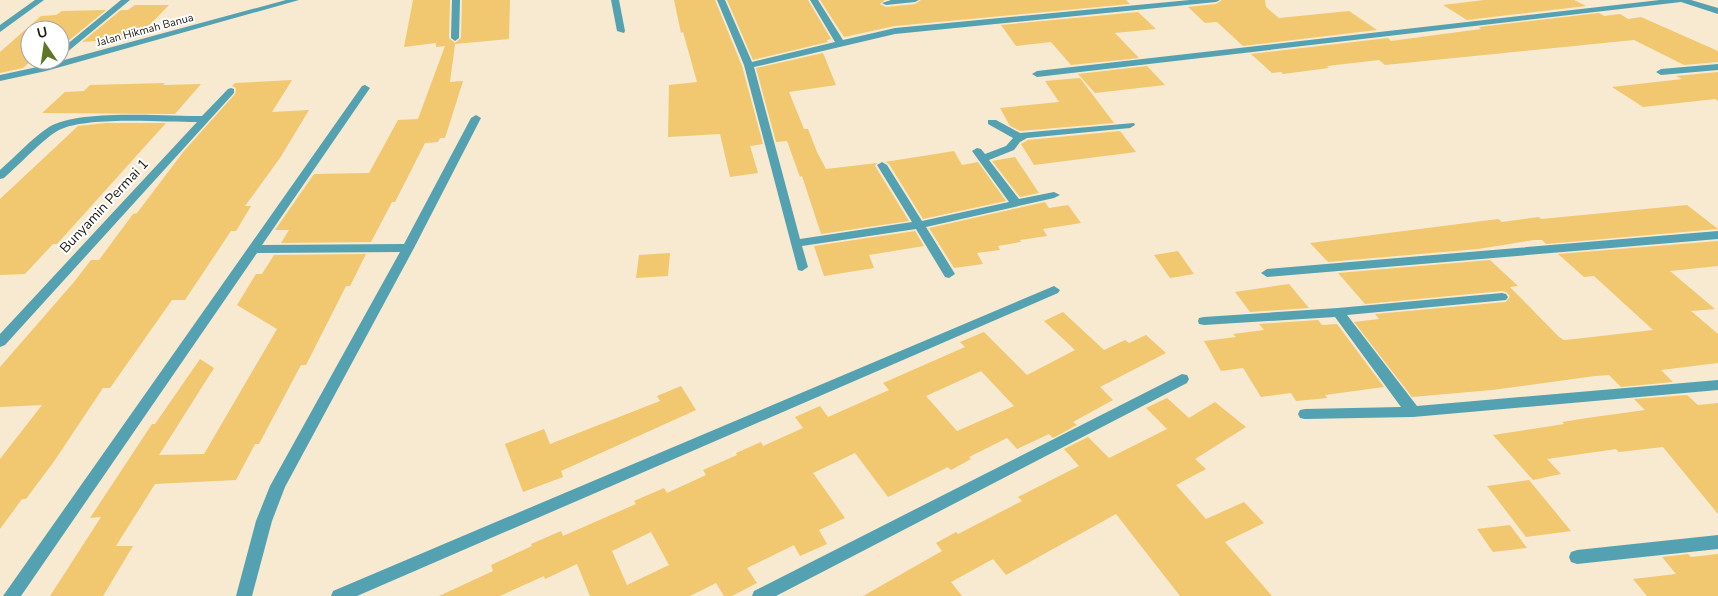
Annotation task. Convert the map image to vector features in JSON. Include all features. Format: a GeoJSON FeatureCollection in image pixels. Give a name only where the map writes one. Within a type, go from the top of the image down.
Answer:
{"type":"FeatureCollection","features":[{"type":"Feature","properties":{"kind":"street"},"geometry":{"type":"LineString","coordinates":[[0,29],[40,0]]}},
{"type":"Feature","properties":{"kind":"street"},"geometry":{"type":"LineString","coordinates":[[70,46],[126,0]]}},
{"type":"Feature","properties":{"kind":"street"},"geometry":{"type":"LineString","coordinates":[[455,38],[456,0]]}},
{"type":"Feature","properties":{"kind":"street"},"geometry":{"type":"LineString","coordinates":[[615,0],[621,30]]}},
{"type":"Feature","properties":{"kind":"street"},"geometry":{"type":"LineString","coordinates":[[720,0],[749,65],[802,267]]}},
{"type":"Feature","properties":{"kind":"street"},"geometry":{"type":"LineString","coordinates":[[814,0],[840,44]]}},
{"type":"Feature","properties":{"kind":"street"},"geometry":{"type":"LineString","coordinates":[[886,3],[915,0]]}},
{"type":"Feature","properties":{"kind":"street"},"geometry":{"type":"LineString","coordinates":[[1100,0],[1110,11]]}},
{"type":"Feature","properties":{"kind":"street"},"geometry":{"type":"LineString","coordinates":[[749,65],[895,31],[1216,0]]}},
{"type":"Feature","properties":{"kind":"street"},"geometry":{"type":"LineString","coordinates":[[1037,74],[1681,0],[1718,11]]}},
{"type":"Feature","properties":{"kind":"street","name":"Jalan Hikmah Banua"},"geometry":{"type":"LineString","coordinates":[[70,62],[290,1]]}},
{"type":"Feature","properties":{"kind":"street"},"geometry":{"type":"LineString","coordinates":[[1661,72],[1718,67]]}},
{"type":"Feature","properties":{"kind":"street","name":"Jalan Hikmah Banua"},"geometry":{"type":"LineString","coordinates":[[0,78],[38,70]]}},
{"type":"Feature","properties":{"kind":"street"},"geometry":{"type":"LineString","coordinates":[[11,596],[365,88]]}},
{"type":"Feature","properties":{"kind":"street","name":"Bunyamin Permai 1"},"geometry":{"type":"LineString","coordinates":[[0,342],[230,91]]}},
{"type":"Feature","properties":{"kind":"street"},"geometry":{"type":"LineString","coordinates":[[244,596],[264,521],[278,486],[408,248],[476,118]]}},
{"type":"Feature","properties":{"kind":"street"},"geometry":{"type":"LineString","coordinates":[[0,176],[53,129],[68,122],[89,119],[205,119]]}},
{"type":"Feature","properties":{"kind":"street"},"geometry":{"type":"LineString","coordinates":[[992,122],[1021,138]]}},
{"type":"Feature","properties":{"kind":"street"},"geometry":{"type":"LineString","coordinates":[[1016,203],[980,155],[1010,148],[1025,136],[1130,125]]}},
{"type":"Feature","properties":{"kind":"street"},"geometry":{"type":"LineString","coordinates":[[882,165],[948,274]]}},
{"type":"Feature","properties":{"kind":"street"},"geometry":{"type":"LineString","coordinates":[[796,243],[918,224],[1054,194]]}},
{"type":"Feature","properties":{"kind":"street"},"geometry":{"type":"LineString","coordinates":[[1267,273],[1718,235]]}},
{"type":"Feature","properties":{"kind":"street"},"geometry":{"type":"LineString","coordinates":[[252,248],[408,248]]}},
{"type":"Feature","properties":{"kind":"street"},"geometry":{"type":"LineString","coordinates":[[340,596],[1054,290]]}},
{"type":"Feature","properties":{"kind":"street"},"geometry":{"type":"LineString","coordinates":[[1204,321],[1338,312],[1502,297]]}},
{"type":"Feature","properties":{"kind":"street"},"geometry":{"type":"LineString","coordinates":[[1338,312],[1413,412]]}},
{"type":"Feature","properties":{"kind":"street"},"geometry":{"type":"LineString","coordinates":[[760,596],[1182,379]]}},
{"type":"Feature","properties":{"kind":"street"},"geometry":{"type":"LineString","coordinates":[[1305,414],[1413,412],[1718,385]]}},
{"type":"Feature","properties":{"kind":"street"},"geometry":{"type":"LineString","coordinates":[[1577,556],[1718,542]]}},
{"type":"Feature","properties":{"kind":"building"},"geometry":{"type":"Polygon","coordinates":[[[413,0],[450,0],[449,38],[455,43],[461,38],[462,0],[510,0],[509,39],[455,44],[450,82],[463,81],[445,138],[440,138],[438,142],[425,143],[395,202],[392,202],[371,242],[281,243],[289,230],[275,230],[314,174],[369,173],[398,120],[418,119],[445,46],[436,47],[436,43],[404,47],[413,0]]]}},
{"type":"Feature","properties":{"kind":"building"},"geometry":{"type":"Polygon","coordinates":[[[674,0],[715,0],[742,66],[763,144],[750,146],[758,173],[730,177],[720,134],[668,137],[669,85],[697,82],[683,32],[681,33],[674,0]]]}},
{"type":"Feature","properties":{"kind":"building"},"geometry":{"type":"Polygon","coordinates":[[[727,0],[808,0],[831,39],[827,40],[828,42],[753,60],[727,0]]]}},
{"type":"Feature","properties":{"kind":"building"},"geometry":{"type":"Polygon","coordinates":[[[820,0],[885,0],[880,4],[886,7],[915,4],[921,0],[1126,0],[1130,4],[895,26],[844,37],[820,0]]]}},
{"type":"Feature","properties":{"kind":"building"},"geometry":{"type":"Polygon","coordinates":[[[1222,0],[1265,0],[1266,7],[1279,18],[1349,11],[1377,30],[1243,46],[1217,22],[1205,23],[1188,7],[1216,4],[1222,0]]]}},
{"type":"Feature","properties":{"kind":"building"},"geometry":{"type":"Polygon","coordinates":[[[1484,0],[1574,0],[1586,6],[1467,20],[1443,5],[1484,0]]]}},
{"type":"Feature","properties":{"kind":"building"},"geometry":{"type":"Polygon","coordinates":[[[135,5],[169,5],[137,38],[82,42],[121,10],[128,10],[135,5]]]}},
{"type":"Feature","properties":{"kind":"building"},"geometry":{"type":"Polygon","coordinates":[[[106,10],[70,40],[70,20],[36,20],[41,16],[56,15],[62,11],[106,10]]]}},
{"type":"Feature","properties":{"kind":"building"},"geometry":{"type":"Polygon","coordinates":[[[1138,12],[1156,29],[1115,33],[1139,58],[1071,65],[1051,42],[1016,46],[1001,25],[1138,12]]]}},
{"type":"Feature","properties":{"kind":"building"},"geometry":{"type":"Polygon","coordinates":[[[1599,13],[1604,16],[1620,14],[1628,19],[1641,17],[1718,51],[1718,62],[1684,65],[1634,40],[1385,65],[1379,60],[1327,66],[1329,68],[1283,74],[1281,72],[1272,73],[1251,54],[1388,38],[1391,41],[1481,29],[1479,27],[1599,13]]]}},
{"type":"Feature","properties":{"kind":"building"},"geometry":{"type":"Polygon","coordinates":[[[20,34],[20,69],[0,73],[0,52],[20,34]]]}},
{"type":"Feature","properties":{"kind":"building"},"geometry":{"type":"Polygon","coordinates":[[[823,53],[836,85],[789,92],[804,129],[808,129],[826,169],[877,163],[875,166],[909,221],[821,234],[802,176],[800,177],[787,141],[776,142],[756,68],[823,53]]]}},
{"type":"Feature","properties":{"kind":"building"},"geometry":{"type":"Polygon","coordinates":[[[1147,66],[1165,85],[1095,93],[1078,74],[1147,66]]]}},
{"type":"Feature","properties":{"kind":"building"},"geometry":{"type":"Polygon","coordinates":[[[1718,72],[1718,101],[1715,99],[1643,107],[1612,87],[1682,79],[1676,76],[1718,72]]]}},
{"type":"Feature","properties":{"kind":"building"},"geometry":{"type":"Polygon","coordinates":[[[1080,78],[1114,123],[1020,131],[1010,126],[1000,108],[1059,102],[1045,81],[1080,78]]]}},
{"type":"Feature","properties":{"kind":"building"},"geometry":{"type":"Polygon","coordinates":[[[292,80],[272,112],[309,110],[280,158],[245,206],[251,206],[236,231],[231,231],[185,300],[172,300],[110,388],[103,388],[55,460],[26,499],[22,499],[0,529],[0,459],[42,405],[0,407],[0,367],[91,260],[99,260],[184,151],[235,94],[236,88],[232,86],[235,83],[292,80]]]}},
{"type":"Feature","properties":{"kind":"building"},"geometry":{"type":"Polygon","coordinates":[[[165,83],[163,85],[201,84],[175,114],[42,113],[65,92],[84,91],[90,85],[165,83]]]}},
{"type":"Feature","properties":{"kind":"building"},"geometry":{"type":"Polygon","coordinates":[[[106,123],[166,123],[57,244],[53,244],[25,274],[0,275],[0,199],[78,126],[106,123]]]}},
{"type":"Feature","properties":{"kind":"building"},"geometry":{"type":"Polygon","coordinates":[[[1120,131],[1136,152],[1034,165],[1021,144],[1028,140],[1120,131]]]}},
{"type":"Feature","properties":{"kind":"building"},"geometry":{"type":"Polygon","coordinates":[[[954,151],[962,165],[978,162],[1006,201],[923,219],[889,164],[885,162],[954,151]]]}},
{"type":"Feature","properties":{"kind":"building"},"geometry":{"type":"Polygon","coordinates":[[[1015,157],[1039,193],[1020,197],[992,161],[1015,157]]]}},
{"type":"Feature","properties":{"kind":"building"},"geometry":{"type":"Polygon","coordinates":[[[1045,202],[1049,208],[1068,205],[1081,223],[1043,229],[1047,236],[998,246],[1000,250],[977,253],[983,264],[954,268],[929,228],[1045,202]]]}},
{"type":"Feature","properties":{"kind":"building"},"geometry":{"type":"Polygon","coordinates":[[[1687,205],[1718,229],[1546,244],[1542,240],[1534,240],[1478,249],[1328,262],[1310,243],[1498,219],[1502,222],[1539,217],[1541,219],[1687,205]]]}},
{"type":"Feature","properties":{"kind":"building"},"geometry":{"type":"Polygon","coordinates":[[[915,231],[924,246],[869,255],[874,268],[824,276],[814,246],[915,231]]]}},
{"type":"Feature","properties":{"kind":"building"},"geometry":{"type":"Polygon","coordinates":[[[1718,241],[1718,266],[1670,271],[1715,309],[1691,311],[1718,334],[1718,363],[1661,370],[1673,382],[1621,387],[1609,375],[1492,390],[1412,397],[1354,322],[1379,319],[1375,314],[1506,302],[1510,296],[1502,291],[1365,304],[1338,273],[1490,260],[1518,286],[1510,287],[1564,340],[1653,330],[1594,276],[1584,277],[1558,254],[1718,241]]]}},
{"type":"Feature","properties":{"kind":"building"},"geometry":{"type":"Polygon","coordinates":[[[1178,251],[1194,274],[1170,278],[1154,255],[1178,251]]]}},
{"type":"Feature","properties":{"kind":"building"},"geometry":{"type":"Polygon","coordinates":[[[670,253],[668,276],[636,278],[639,255],[670,253]]]}},
{"type":"Feature","properties":{"kind":"building"},"geometry":{"type":"Polygon","coordinates":[[[366,254],[350,286],[346,286],[306,365],[301,365],[259,444],[255,444],[236,480],[155,484],[116,546],[133,546],[103,596],[50,596],[101,517],[90,518],[152,424],[155,424],[200,359],[214,368],[159,455],[204,454],[277,329],[237,305],[256,274],[262,274],[274,255],[366,254]]]}},
{"type":"Feature","properties":{"kind":"building"},"geometry":{"type":"Polygon","coordinates":[[[1289,284],[1309,308],[1250,312],[1235,292],[1289,284]]]}},
{"type":"Feature","properties":{"kind":"building"},"geometry":{"type":"Polygon","coordinates":[[[1063,312],[1104,350],[1125,340],[1129,343],[1146,335],[1166,353],[1100,387],[1113,400],[1073,422],[1077,425],[1053,438],[1049,434],[1017,449],[1007,438],[969,457],[971,459],[951,470],[948,467],[888,497],[855,453],[813,473],[845,518],[819,530],[827,544],[800,556],[794,545],[747,568],[757,583],[732,596],[724,596],[716,583],[690,596],[590,596],[577,564],[545,579],[544,576],[500,596],[439,596],[493,571],[491,565],[532,546],[531,544],[561,531],[563,536],[636,504],[634,501],[664,488],[667,493],[706,475],[703,470],[737,455],[736,453],[761,442],[763,446],[803,428],[795,417],[820,406],[828,417],[889,390],[883,383],[965,347],[960,342],[984,332],[1027,375],[1075,350],[1044,321],[1063,312]],[[981,371],[926,396],[957,431],[1014,406],[981,371]],[[651,532],[612,551],[627,585],[669,565],[651,532]]]}},
{"type":"Feature","properties":{"kind":"building"},"geometry":{"type":"Polygon","coordinates":[[[1318,320],[1322,325],[1337,324],[1384,387],[1325,395],[1327,398],[1296,401],[1291,393],[1261,397],[1243,368],[1221,371],[1204,341],[1236,337],[1233,334],[1264,330],[1259,324],[1318,320]]]}},
{"type":"Feature","properties":{"kind":"building"},"geometry":{"type":"Polygon","coordinates":[[[681,386],[696,410],[561,471],[563,477],[523,492],[505,444],[544,429],[550,444],[660,401],[657,396],[681,386]]]}},
{"type":"Feature","properties":{"kind":"building"},"geometry":{"type":"Polygon","coordinates":[[[1687,395],[1698,405],[1718,403],[1718,514],[1663,447],[1619,452],[1616,449],[1547,459],[1561,474],[1533,480],[1493,435],[1564,424],[1562,422],[1645,410],[1634,399],[1687,395]]]}},
{"type":"Feature","properties":{"kind":"building"},"geometry":{"type":"Polygon","coordinates":[[[1167,398],[1189,418],[1215,402],[1246,427],[1195,459],[1206,469],[1176,485],[1206,519],[1244,502],[1264,523],[1225,542],[1272,596],[1180,596],[1116,514],[1006,575],[993,559],[951,582],[962,596],[863,596],[942,551],[936,543],[956,532],[958,534],[1022,501],[1018,497],[1079,466],[1064,449],[1088,437],[1109,458],[1167,429],[1146,408],[1167,398]]]}},
{"type":"Feature","properties":{"kind":"building"},"geometry":{"type":"Polygon","coordinates":[[[1529,480],[1571,531],[1526,537],[1487,486],[1529,480]]]}},
{"type":"Feature","properties":{"kind":"building"},"geometry":{"type":"Polygon","coordinates":[[[1510,525],[1527,548],[1493,552],[1477,529],[1510,525]]]}},
{"type":"Feature","properties":{"kind":"building"},"geometry":{"type":"Polygon","coordinates":[[[1688,554],[1691,557],[1718,554],[1718,596],[1647,596],[1633,579],[1676,574],[1662,557],[1688,554]]]}}]}
